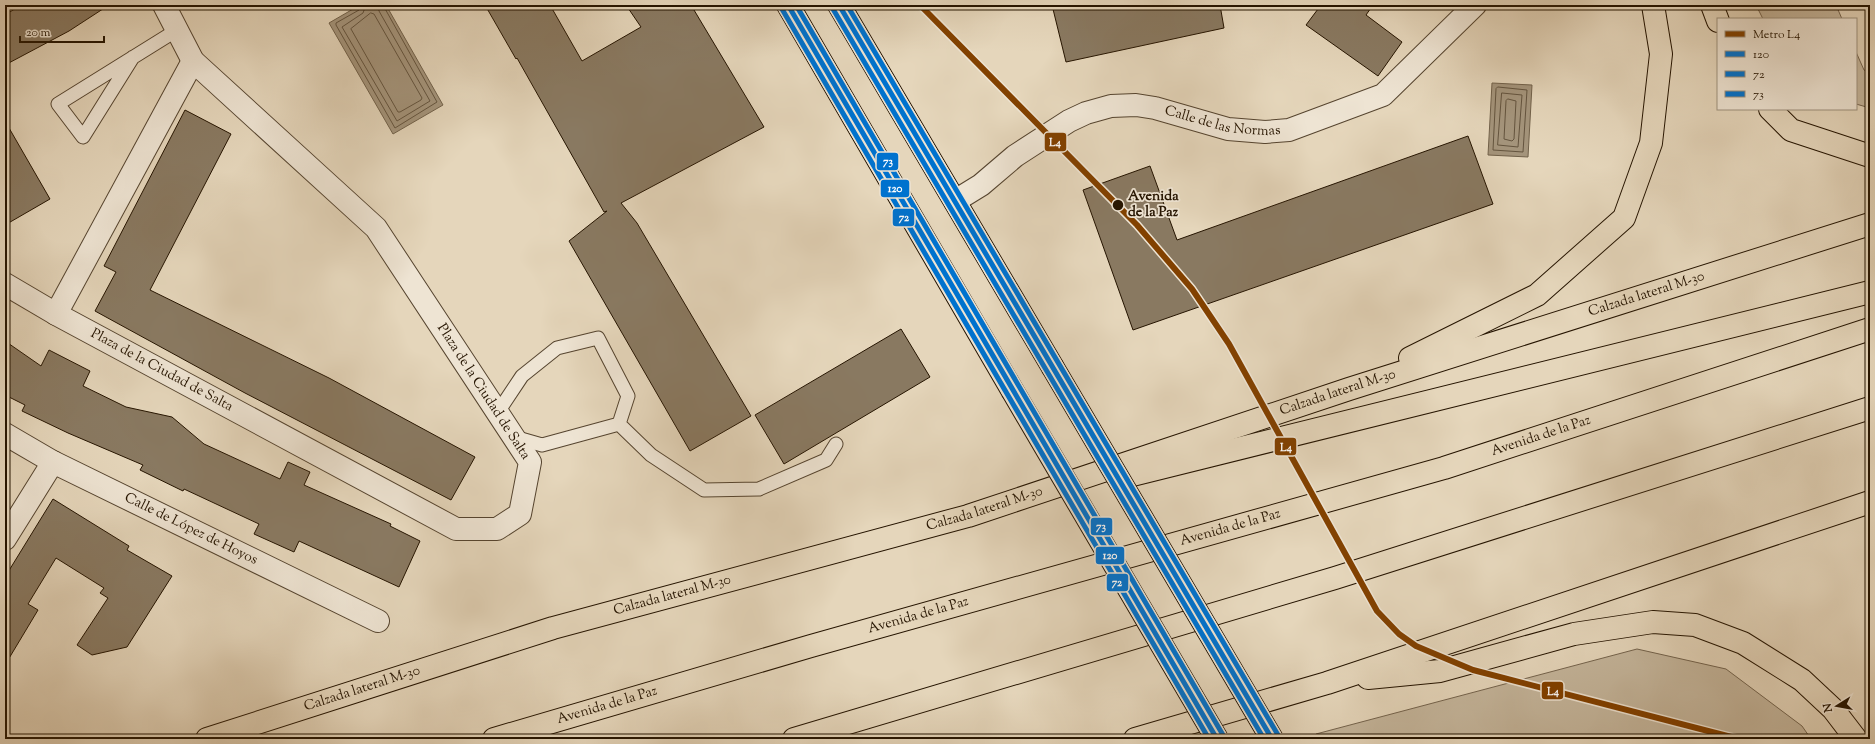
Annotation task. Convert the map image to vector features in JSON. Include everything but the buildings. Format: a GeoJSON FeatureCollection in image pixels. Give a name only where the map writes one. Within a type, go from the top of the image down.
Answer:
{"type":"FeatureCollection","features":[{"type":"Feature","properties":{"kind":"highway"},"geometry":{"type":"LineString","coordinates":[[1349,388],[1537,296],[1624,218],[1651,143],[1661,54],[1653,5]]}},
{"type":"Feature","properties":{"kind":"highway"},"geometry":{"type":"LineString","coordinates":[[1712,5],[1717,19]]}},
{"type":"Feature","properties":{"kind":"highway"},"geometry":{"type":"LineString","coordinates":[[1771,110],[1791,130],[1870,156]]}},
{"type":"Feature","properties":{"kind":"highway","name":"Calzada lateral M-30"},"geometry":{"type":"LineString","coordinates":[[207,739],[553,628],[968,516],[1349,388],[1870,224]]}},
{"type":"Feature","properties":{"kind":"highway"},"geometry":{"type":"LineString","coordinates":[[968,516],[1870,292]]}},
{"type":"Feature","properties":{"kind":"highway","name":"Avenida de la Paz"},"geometry":{"type":"LineString","coordinates":[[494,739],[811,646],[1444,468],[1870,329]]}},
{"type":"Feature","properties":{"kind":"highway"},"geometry":{"type":"LineString","coordinates":[[794,739],[1334,578],[1870,408]]}},
{"type":"Feature","properties":{"kind":"highway"},"geometry":{"type":"LineString","coordinates":[[1135,739],[1327,683],[1870,502]]}},
{"type":"Feature","properties":{"kind":"highway"},"geometry":{"type":"LineString","coordinates":[[1327,683],[1440,671],[1574,634],[1653,622],[1695,625],[1743,643],[1802,680],[1833,709],[1856,739]]}},
{"type":"Feature","properties":{"kind":"street","name":"Plaza de la Ciudad de Salta"},"geometry":{"type":"LineString","coordinates":[[5,284],[56,314],[456,529],[496,529],[520,514],[530,462],[376,228],[193,61],[164,5]]}},
{"type":"Feature","properties":{"kind":"street"},"geometry":{"type":"LineString","coordinates":[[788,5],[1217,739]]}},
{"type":"Feature","properties":{"kind":"street"},"geometry":{"type":"LineString","coordinates":[[839,5],[1272,739]]}},
{"type":"Feature","properties":{"kind":"street","name":"Calle de las Normas"},"geometry":{"type":"LineString","coordinates":[[956,201],[981,185],[1015,156],[1069,121],[1086,113],[1110,106],[1136,105],[1155,108],[1228,129],[1265,132],[1289,130],[1383,95],[1475,5]]}},
{"type":"Feature","properties":{"kind":"street"},"geometry":{"type":"LineString","coordinates":[[56,314],[193,61]]}},
{"type":"Feature","properties":{"kind":"street","name":"Calle de López de Hoyos"},"geometry":{"type":"LineString","coordinates":[[5,434],[53,462],[378,621]]}},
{"type":"Feature","properties":{"kind":"street"},"geometry":{"type":"LineString","coordinates":[[5,538],[53,462]]}},
{"type":"Feature","properties":{"kind":"lane"},"geometry":{"type":"LineString","coordinates":[[133,57],[84,137],[58,104],[133,57],[177,30]]}},
{"type":"Feature","properties":{"kind":"lane"},"geometry":{"type":"LineString","coordinates":[[498,412],[522,376],[557,348],[598,338],[628,396],[618,424]]}},
{"type":"Feature","properties":{"kind":"lane"},"geometry":{"type":"LineString","coordinates":[[514,437],[542,445],[618,424]]}},
{"type":"Feature","properties":{"kind":"lane"},"geometry":{"type":"LineString","coordinates":[[618,424],[651,455],[704,490],[759,489],[826,460],[836,444]]}},
{"type":"Feature","properties":{"kind":"shaded area"},"geometry":{"type":"Polygon","coordinates":[[[1756,5],[1836,5],[1842,18],[1762,18],[1756,5]]]}},
{"type":"Feature","properties":{"kind":"shaded area"},"geometry":{"type":"Polygon","coordinates":[[[1857,54],[1864,70],[1870,73],[1870,108],[1857,104],[1857,54]]]}},
{"type":"Feature","properties":{"kind":"shaded area"},"geometry":{"type":"Polygon","coordinates":[[[1637,649],[1726,669],[1802,726],[1811,739],[1319,739],[1316,734],[1637,649]]]}},
{"type":"Feature","properties":{"kind":"water"},"geometry":{"type":"Polygon","coordinates":[[[360,5],[386,5],[443,105],[393,134],[329,23],[360,5]]]}},
{"type":"Feature","properties":{"kind":"water"},"geometry":{"type":"Polygon","coordinates":[[[1492,83],[1532,85],[1528,157],[1488,155],[1492,83]]]}},
{"type":"Feature","properties":{"kind":"metro line","name":"L4"},"geometry":{"type":"LineString","coordinates":[[920,5],[1137,225],[1192,289],[1229,344],[1377,611],[1399,634],[1416,646],[1473,670],[1739,739]]}},
{"type":"Feature","properties":{"kind":"transit line","name":"120"},"geometry":{"type":"LineString","coordinates":[[788,5],[1217,739]]}},
{"type":"Feature","properties":{"kind":"transit line","name":"73"},"geometry":{"type":"LineString","coordinates":[[796,5],[1223,735]]}},
{"type":"Feature","properties":{"kind":"transit line","name":"120"},"geometry":{"type":"LineString","coordinates":[[839,5],[1272,739]]}},
{"type":"Feature","properties":{"kind":"transit line","name":"73"},"geometry":{"type":"LineString","coordinates":[[847,5],[1278,735]]}},
{"type":"Feature","properties":{"kind":"transit line","name":"72"},"geometry":{"type":"LineString","coordinates":[[782,9],[1209,739]]}},
{"type":"Feature","properties":{"kind":"transit line","name":"72"},"geometry":{"type":"LineString","coordinates":[[833,9],[1264,739]]}},
{"type":"Feature","properties":{"kind":"place","name":"Avenida de la Paz"},"geometry":{"type":"Point","coordinates":[1118,205]}}]}
